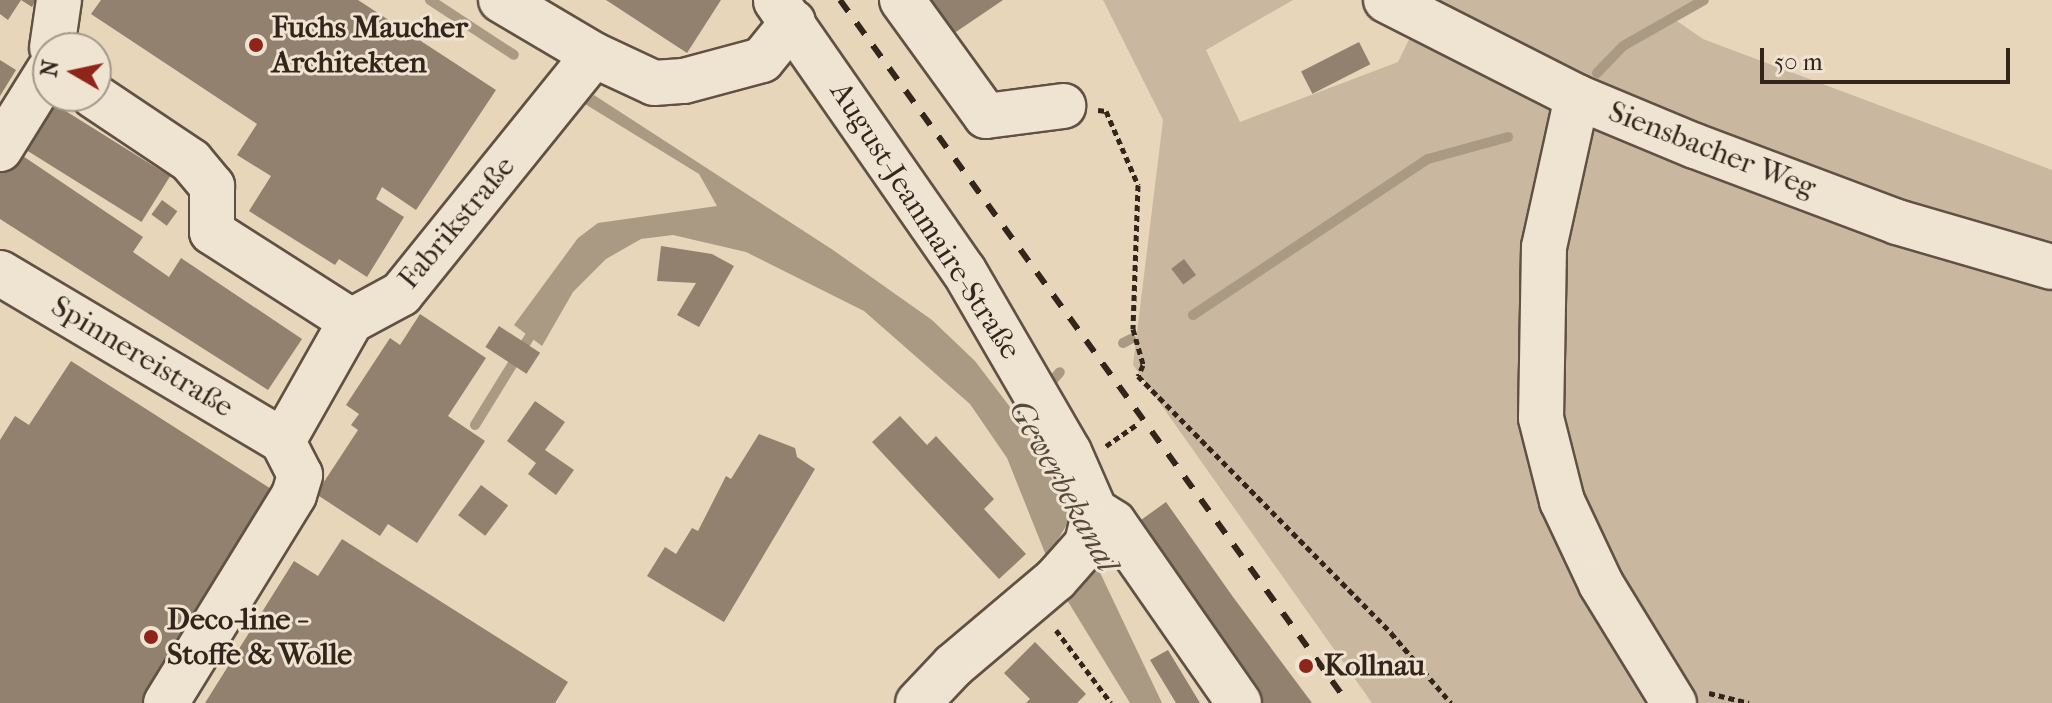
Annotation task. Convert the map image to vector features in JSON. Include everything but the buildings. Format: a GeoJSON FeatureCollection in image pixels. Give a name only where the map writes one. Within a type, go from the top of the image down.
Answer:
{"type":"FeatureCollection","features":[{"type":"Feature","properties":{"kind":"street"},"geometry":{"type":"LineString","coordinates":[[54,32],[59,0]]}},
{"type":"Feature","properties":{"kind":"street"},"geometry":{"type":"LineString","coordinates":[[501,0],[594,55],[654,83],[684,81],[762,60],[784,11]]}},
{"type":"Feature","properties":{"kind":"street"},"geometry":{"type":"LineString","coordinates":[[902,0],[986,116],[1063,106]]}},
{"type":"Feature","properties":{"kind":"street","name":"Siensbacher Weg"},"geometry":{"type":"LineString","coordinates":[[1386,0],[1577,97],[1897,222],[2052,267]]}},
{"type":"Feature","properties":{"kind":"street","name":"August-Jeanmaire-Straße"},"geometry":{"type":"LineString","coordinates":[[784,11],[964,271],[1069,452],[1091,527]]}},
{"type":"Feature","properties":{"kind":"street","name":"Fabrikstraße"},"geometry":{"type":"LineString","coordinates":[[351,321],[401,294],[594,55]]}},
{"type":"Feature","properties":{"kind":"street"},"geometry":{"type":"LineString","coordinates":[[1577,97],[1544,247],[1541,418],[1568,514],[1601,584],[1674,703]]}},
{"type":"Feature","properties":{"kind":"street"},"geometry":{"type":"LineString","coordinates":[[0,149],[32,98]]}},
{"type":"Feature","properties":{"kind":"street"},"geometry":{"type":"LineString","coordinates":[[112,108],[191,161],[212,186],[212,232],[351,321],[283,441],[300,475],[294,495],[166,703]]}},
{"type":"Feature","properties":{"kind":"street","name":"Spinnereistraße"},"geometry":{"type":"LineString","coordinates":[[0,273],[283,441]]}},
{"type":"Feature","properties":{"kind":"street"},"geometry":{"type":"LineString","coordinates":[[918,703],[1044,588],[1091,527],[1114,523],[1239,703]]}},
{"type":"Feature","properties":{"kind":"path"},"geometry":{"type":"LineString","coordinates":[[1063,106],[1106,111],[1138,185],[1133,329],[1143,365],[1138,376],[1391,633],[1451,703]]}},
{"type":"Feature","properties":{"kind":"path"},"geometry":{"type":"LineString","coordinates":[[1129,432],[1138,424]]}},
{"type":"Feature","properties":{"kind":"path"},"geometry":{"type":"LineString","coordinates":[[1044,588],[1111,703]]}},
{"type":"Feature","properties":{"kind":"shaded area"},"geometry":{"type":"Polygon","coordinates":[[[1103,0],[1293,0],[1206,50],[1240,122],[1398,62],[1420,17],[1386,0],[1704,0],[1674,19],[1703,39],[2052,170],[2052,703],[1372,703],[1133,365],[1163,120],[1103,0]]]}},
{"type":"Feature","properties":{"kind":"shaded area"},"geometry":{"type":"Polygon","coordinates":[[[594,95],[833,250],[932,320],[975,361],[1020,420],[1072,516],[1047,558],[1007,458],[970,404],[864,311],[746,252],[673,235],[641,239],[606,259],[573,292],[542,346],[514,325],[578,238],[598,223],[717,206],[699,174],[585,104],[594,95]]]}},
{"type":"Feature","properties":{"kind":"shaded area"},"geometry":{"type":"Polygon","coordinates":[[[1095,562],[1162,703],[1130,703],[1064,595],[1095,562]]]}},
{"type":"Feature","properties":{"kind":"waterway","name":"Gewerbekanal"},"geometry":{"type":"LineString","coordinates":[[430,0],[514,55]]}},
{"type":"Feature","properties":{"kind":"waterway"},"geometry":{"type":"LineString","coordinates":[[1597,73],[1623,46],[1704,0]]}},
{"type":"Feature","properties":{"kind":"waterway"},"geometry":{"type":"LineString","coordinates":[[1193,315],[1428,159],[1508,137]]}},
{"type":"Feature","properties":{"kind":"waterway","name":"Gewerbekanal"},"geometry":{"type":"LineString","coordinates":[[475,425],[535,328]]}},
{"type":"Feature","properties":{"kind":"waterway"},"geometry":{"type":"LineString","coordinates":[[1123,343],[1131,339]]}},
{"type":"Feature","properties":{"kind":"waterway"},"geometry":{"type":"LineString","coordinates":[[1046,388],[1060,372]]}},
{"type":"Feature","properties":{"kind":"railway"},"geometry":{"type":"LineString","coordinates":[[840,0],[1348,703]]}},
{"type":"Feature","properties":{"kind":"place","name":"Fuchs Maucher Architekten"},"geometry":{"type":"Point","coordinates":[256,45]}},
{"type":"Feature","properties":{"kind":"place","name":"Deco-line - Stoffe & Wolle"},"geometry":{"type":"Point","coordinates":[151,637]}},
{"type":"Feature","properties":{"kind":"place","name":"Kollnau"},"geometry":{"type":"Point","coordinates":[1306,666]}}]}
